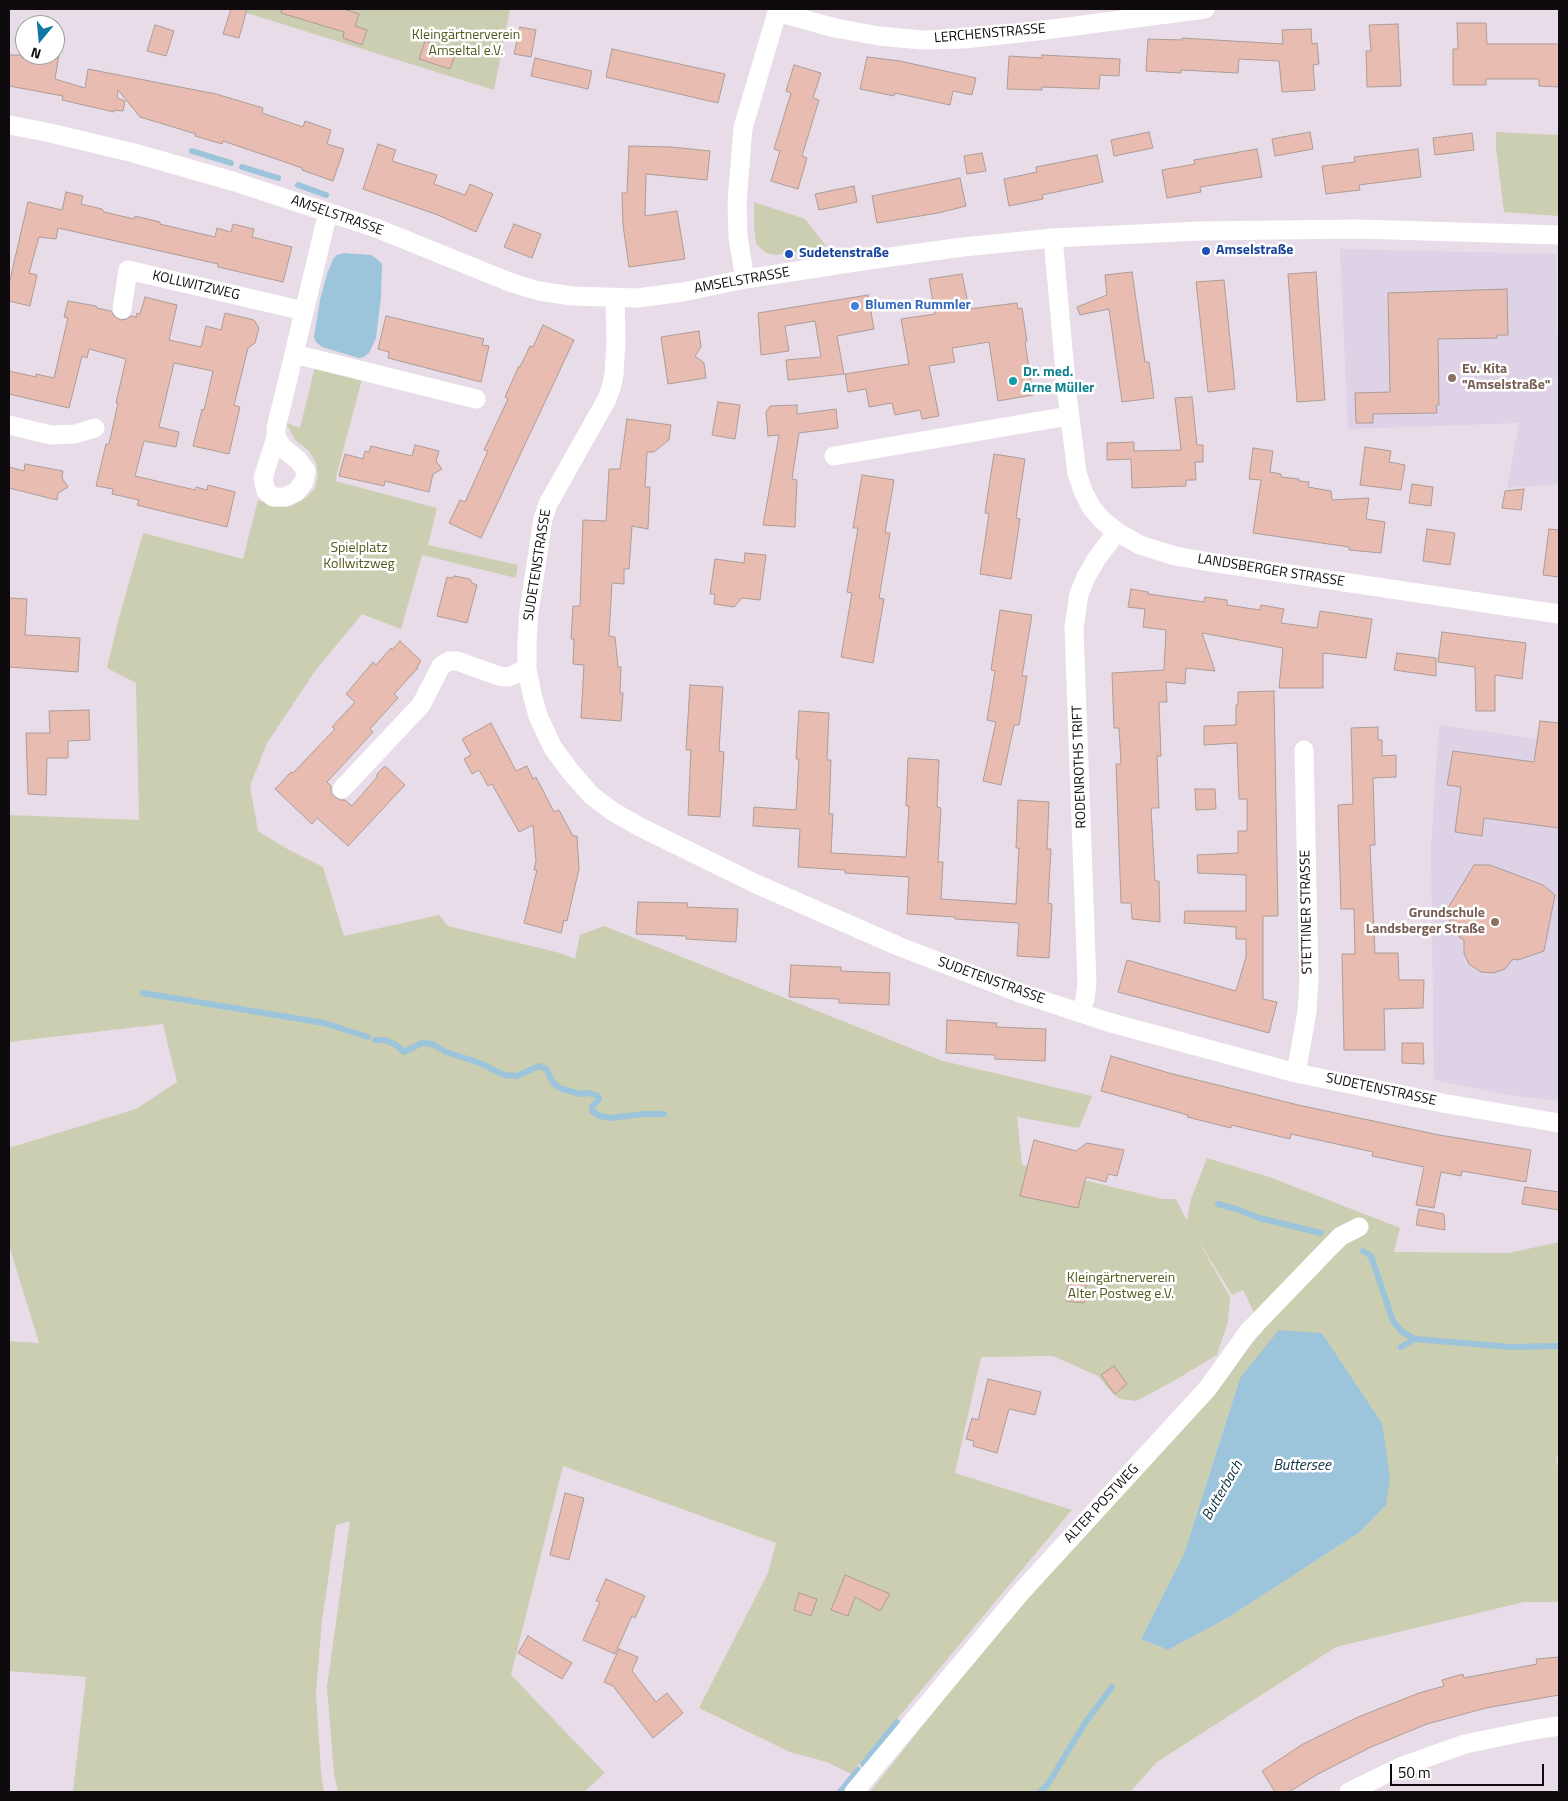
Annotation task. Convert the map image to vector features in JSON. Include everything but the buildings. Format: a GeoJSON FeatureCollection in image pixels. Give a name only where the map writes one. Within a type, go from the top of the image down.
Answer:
{"type":"FeatureCollection","features":[{"type":"Feature","properties":{"kind":"street","name":"LERCHENSTRASSE"},"geometry":{"type":"LineString","coordinates":[[777,10],[835,28],[879,36],[922,40],[964,39],[1205,9]]}},
{"type":"Feature","properties":{"kind":"street"},"geometry":{"type":"LineString","coordinates":[[745,279],[738,236],[737,202],[742,128],[777,10]]}},
{"type":"Feature","properties":{"kind":"street","name":"AMSELSTRASSE"},"geometry":{"type":"LineString","coordinates":[[9,125],[46,132],[143,156],[232,181],[376,228],[512,283],[539,291],[572,296],[637,298],[683,292],[745,279],[954,248],[1053,238],[1200,231],[1357,229],[1559,235]]}},
{"type":"Feature","properties":{"kind":"street"},"geometry":{"type":"LineString","coordinates":[[276,437],[276,428],[328,212]]}},
{"type":"Feature","properties":{"kind":"street","name":"LANDSBERGER STRASSE"},"geometry":{"type":"LineString","coordinates":[[1053,238],[1077,473],[1091,507],[1102,520],[1117,532],[1140,545],[1175,556],[1559,614]]}},
{"type":"Feature","properties":{"kind":"street","name":"KOLLWITZWEG"},"geometry":{"type":"LineString","coordinates":[[122,309],[128,270],[304,311]]}},
{"type":"Feature","properties":{"kind":"street","name":"SUDETENSTRASSE"},"geometry":{"type":"LineString","coordinates":[[615,298],[616,340],[614,375],[611,388],[607,399],[548,504],[543,519],[529,611],[527,644],[527,669],[538,716],[553,748],[591,795],[612,811],[691,853],[847,925],[957,970],[1080,1012],[1193,1046],[1296,1073],[1442,1103],[1559,1123]]}},
{"type":"Feature","properties":{"kind":"street"},"geometry":{"type":"LineString","coordinates":[[294,354],[476,399]]}},
{"type":"Feature","properties":{"kind":"street"},"geometry":{"type":"LineString","coordinates":[[834,456],[1070,416]]}},
{"type":"Feature","properties":{"kind":"street"},"geometry":{"type":"LineString","coordinates":[[9,425],[51,435],[75,434],[95,428]]}},
{"type":"Feature","properties":{"kind":"street","name":"RODENROTHS TRIFT"},"geometry":{"type":"LineString","coordinates":[[1080,1012],[1085,999],[1087,983],[1074,628],[1079,594],[1086,577],[1117,532]]}},
{"type":"Feature","properties":{"kind":"street"},"geometry":{"type":"LineString","coordinates":[[342,789],[421,705],[441,666],[449,661],[457,661],[499,676],[508,677],[527,669]]}},
{"type":"Feature","properties":{"kind":"street","name":"STETTINER STRASSE"},"geometry":{"type":"LineString","coordinates":[[1296,1073],[1307,1012],[1309,979],[1304,750]]}},
{"type":"Feature","properties":{"kind":"street","name":"ALTER POSTWEG"},"geometry":{"type":"LineString","coordinates":[[854,1792],[1022,1591],[1208,1388],[1248,1332],[1330,1247],[1342,1236],[1359,1227]]}},
{"type":"Feature","properties":{"kind":"street"},"geometry":{"type":"LineString","coordinates":[[1349,1792],[1400,1767],[1466,1744],[1559,1726]]}},
{"type":"Feature","properties":{"kind":"shaded area","name":"Ev. Kita \"Amselstraße\""},"geometry":{"type":"Polygon","coordinates":[[[1340,249],[1556,254],[1557,333],[1559,334],[1559,484],[1507,488],[1519,423],[1348,429],[1340,249]]]}},
{"type":"Feature","properties":{"kind":"shaded area","name":"Grundschule Landsberger Straße"},"geometry":{"type":"Polygon","coordinates":[[[1439,725],[1559,742],[1559,1101],[1516,1096],[1434,1080],[1431,848],[1439,725]]]}},
{"type":"Feature","properties":{"kind":"green space","name":"Kleingärtnerverein Amseltal e.V."},"geometry":{"type":"Polygon","coordinates":[[[234,9],[510,9],[494,90],[234,9]]]}},
{"type":"Feature","properties":{"kind":"green space"},"geometry":{"type":"Polygon","coordinates":[[[1496,132],[1559,135],[1559,216],[1504,212],[1496,148],[1496,132]]]}},
{"type":"Feature","properties":{"kind":"green space"},"geometry":{"type":"Polygon","coordinates":[[[754,202],[805,219],[826,246],[777,255],[766,253],[756,244],[754,202]]]}},
{"type":"Feature","properties":{"kind":"green space"},"geometry":{"type":"Polygon","coordinates":[[[315,367],[362,379],[335,481],[437,508],[428,545],[518,565],[516,578],[422,555],[401,629],[362,614],[315,671],[267,743],[250,786],[258,831],[289,850],[323,867],[344,936],[439,915],[448,926],[560,953],[575,959],[580,935],[604,926],[943,1061],[1092,1096],[1079,1128],[1017,1117],[1022,1165],[1162,1199],[1176,1199],[1187,1221],[1190,1202],[1207,1158],[1272,1178],[1400,1228],[1394,1252],[1509,1253],[1559,1242],[1559,1456],[1556,1457],[1559,1470],[1559,1602],[1524,1602],[1336,1647],[1157,1762],[1130,1792],[870,1792],[1035,1584],[1263,1331],[1243,1290],[1232,1295],[1195,1235],[1230,1297],[1228,1322],[1217,1355],[1172,1382],[1136,1401],[1120,1399],[1113,1394],[1098,1376],[1053,1356],[981,1357],[955,1473],[1072,1510],[851,1774],[827,1762],[790,1752],[699,1708],[768,1573],[776,1543],[563,1466],[511,1675],[605,1773],[584,1792],[338,1792],[334,1774],[327,1687],[350,1521],[336,1525],[322,1621],[316,1693],[324,1792],[73,1792],[86,1677],[9,1671],[9,1341],[39,1343],[9,1245],[9,1148],[136,1109],[177,1082],[163,1024],[9,1042],[9,815],[139,820],[136,683],[107,668],[143,533],[243,559],[258,500],[277,507],[292,506],[307,497],[315,488],[318,476],[316,463],[309,451],[295,440],[286,423],[300,428],[315,367]],[[1322,1333],[1240,1378],[1184,1554],[1141,1639],[1168,1650],[1229,1617],[1360,1532],[1386,1505],[1382,1423],[1322,1333]]]}},
{"type":"Feature","properties":{"kind":"water"},"geometry":{"type":"Polygon","coordinates":[[[344,253],[371,255],[382,264],[381,297],[376,338],[369,353],[359,358],[322,347],[316,342],[314,337],[320,300],[327,274],[333,259],[337,255],[344,253]]]}},
{"type":"Feature","properties":{"kind":"water","name":"Buttersee"},"geometry":{"type":"Polygon","coordinates":[[[1279,1330],[1322,1333],[1382,1423],[1390,1476],[1386,1505],[1360,1532],[1229,1617],[1168,1650],[1141,1639],[1184,1554],[1240,1378],[1279,1330]]]}},
{"type":"Feature","properties":{"kind":"waterway"},"geometry":{"type":"LineString","coordinates":[[192,151],[231,163]]}},
{"type":"Feature","properties":{"kind":"waterway"},"geometry":{"type":"LineString","coordinates":[[242,167],[278,178]]}},
{"type":"Feature","properties":{"kind":"waterway"},"geometry":{"type":"LineString","coordinates":[[298,185],[326,195]]}},
{"type":"Feature","properties":{"kind":"waterway"},"geometry":{"type":"LineString","coordinates":[[143,993],[324,1023],[368,1037]]}},
{"type":"Feature","properties":{"kind":"waterway"},"geometry":{"type":"LineString","coordinates":[[375,1040],[385,1040],[396,1045],[404,1052],[422,1043],[432,1044],[446,1052],[480,1063],[504,1075],[517,1076],[539,1066],[546,1069],[554,1084],[562,1089],[598,1096],[599,1099],[592,1107],[592,1111],[600,1116],[611,1118],[643,1114],[664,1114]]}},
{"type":"Feature","properties":{"kind":"waterway"},"geometry":{"type":"LineString","coordinates":[[1218,1204],[1259,1218],[1321,1233]]}},
{"type":"Feature","properties":{"kind":"waterway"},"geometry":{"type":"LineString","coordinates":[[1363,1251],[1371,1256],[1393,1321],[1402,1332],[1415,1339]]}},
{"type":"Feature","properties":{"kind":"waterway","name":"Butterbach"},"geometry":{"type":"LineString","coordinates":[[1401,1347],[1415,1339],[1511,1347],[1559,1346]]}},
{"type":"Feature","properties":{"kind":"waterway","name":"Butterbach"},"geometry":{"type":"LineString","coordinates":[[1040,1792],[1048,1784],[1085,1723],[1112,1687]]}},
{"type":"Feature","properties":{"kind":"waterway"},"geometry":{"type":"LineString","coordinates":[[863,1764],[897,1722]]}},
{"type":"Feature","properties":{"kind":"waterway"},"geometry":{"type":"LineString","coordinates":[[840,1792],[858,1770]]}},
{"type":"Feature","properties":{"kind":"place","name":"Amselstraße"},"geometry":{"type":"Point","coordinates":[1206,251]}},
{"type":"Feature","properties":{"kind":"place","name":"Sudetenstraße"},"geometry":{"type":"Point","coordinates":[789,254]}},
{"type":"Feature","properties":{"kind":"place","name":"Blumen Rummler"},"geometry":{"type":"Point","coordinates":[855,306]}},
{"type":"Feature","properties":{"kind":"place","name":"Ev. Kita \"Amselstraße\""},"geometry":{"type":"Point","coordinates":[1452,378]}},
{"type":"Feature","properties":{"kind":"place","name":"Dr. med. Arne Müller"},"geometry":{"type":"Point","coordinates":[1013,381]}},
{"type":"Feature","properties":{"kind":"place","name":"Grundschule Landsberger Straße"},"geometry":{"type":"Point","coordinates":[1495,922]}},
{"type":"Feature","properties":{"kind":"park label","name":"Spielplatz Kollwitzweg"},"geometry":{"type":"Point","coordinates":[359,558]}},
{"type":"Feature","properties":{"kind":"park label","name":"Kleingärtnerverein Alter Postweg e.V."},"geometry":{"type":"Point","coordinates":[1121,1288]}}]}
